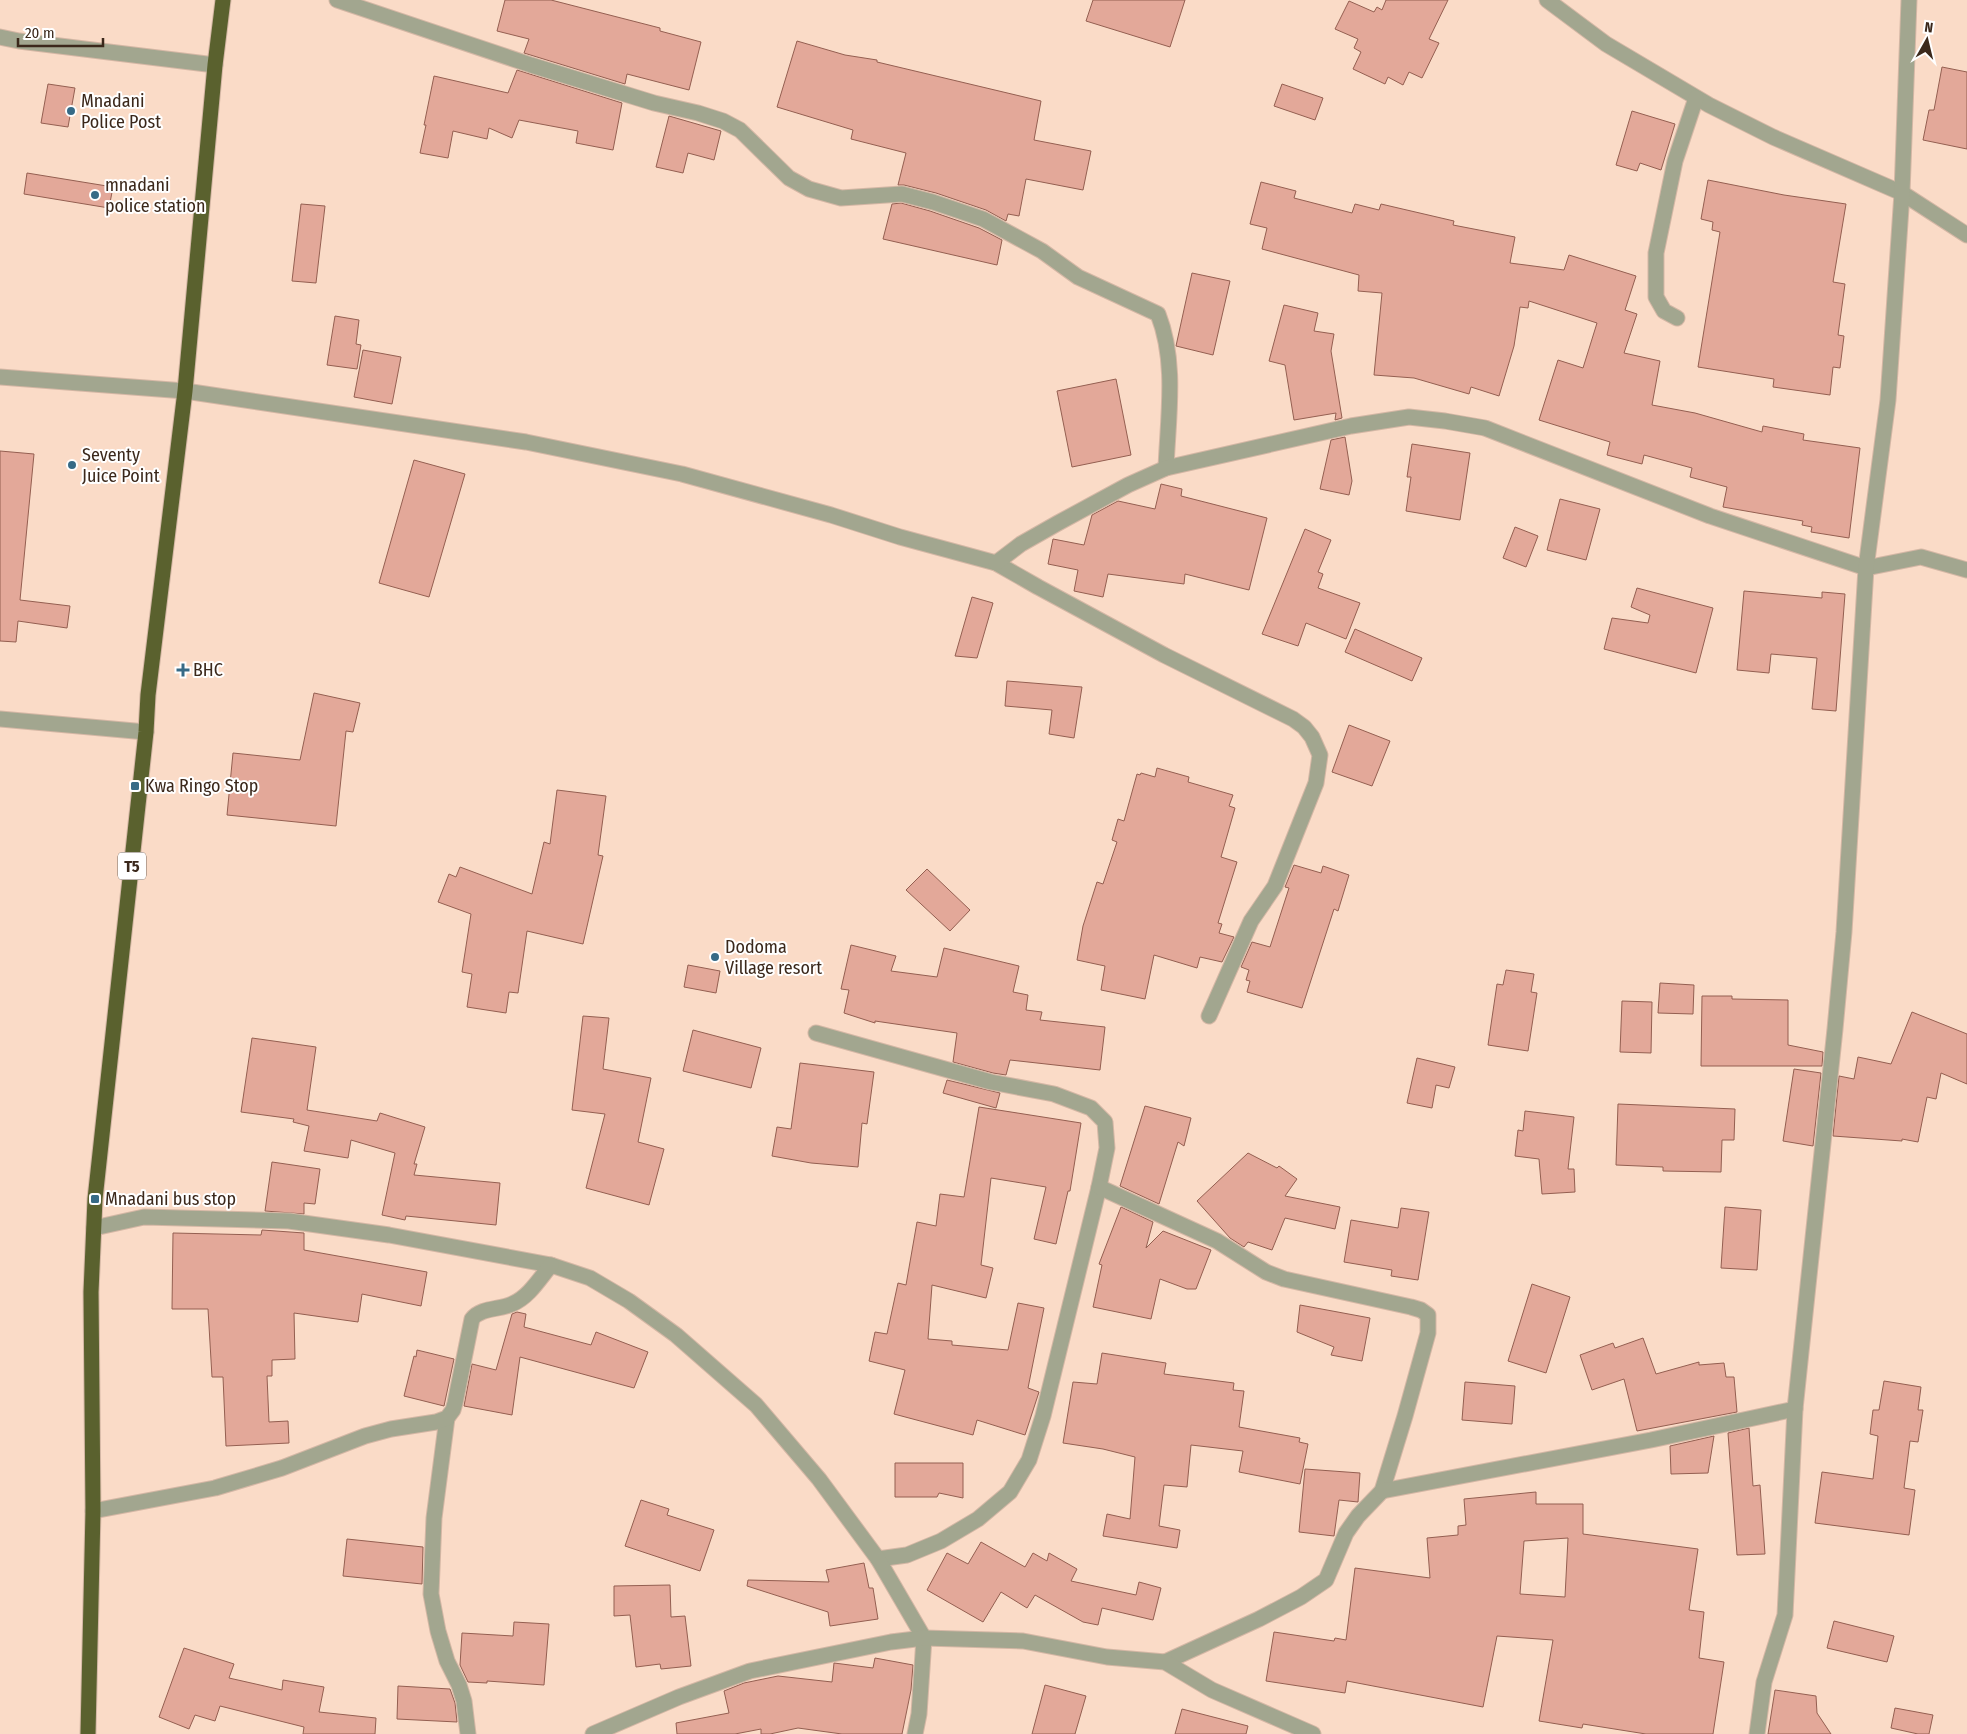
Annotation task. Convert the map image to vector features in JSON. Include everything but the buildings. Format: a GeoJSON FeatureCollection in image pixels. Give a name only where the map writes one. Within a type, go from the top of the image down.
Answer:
{"type":"FeatureCollection","features":[{"type":"Feature","properties":{"kind":"highway","name":"T5"},"geometry":{"type":"LineString","coordinates":[[88,1734],[93,1511],[91,1301],[96,1189],[146,732],[148,695],[185,391],[215,65],[223,0]]}},
{"type":"Feature","properties":{"kind":"street"},"geometry":{"type":"LineString","coordinates":[[337,0],[531,65],[654,103],[723,121],[740,130],[789,178],[809,189],[841,198],[902,194],[983,219],[1042,251],[1078,276],[1158,314],[1166,334],[1169,367],[1166,468]]}},
{"type":"Feature","properties":{"kind":"street"},"geometry":{"type":"LineString","coordinates":[[1547,0],[1606,44],[1696,98],[1773,137],[1902,194],[1967,235]]}},
{"type":"Feature","properties":{"kind":"street"},"geometry":{"type":"LineString","coordinates":[[1757,1734],[1764,1682],[1785,1615],[1795,1410],[1842,951],[1866,568],[1888,400],[1902,194],[1909,0]]}},
{"type":"Feature","properties":{"kind":"street"},"geometry":{"type":"LineString","coordinates":[[0,37],[19,41],[215,65]]}},
{"type":"Feature","properties":{"kind":"street"},"geometry":{"type":"LineString","coordinates":[[1677,318],[1664,311],[1656,297],[1656,253],[1675,161],[1696,98]]}},
{"type":"Feature","properties":{"kind":"street"},"geometry":{"type":"LineString","coordinates":[[0,376],[185,391],[526,442],[682,474],[996,563],[1164,655],[1293,719],[1304,727],[1312,737],[1320,755],[1316,782],[1275,886],[1252,922],[1209,1016]]}},
{"type":"Feature","properties":{"kind":"street"},"geometry":{"type":"LineString","coordinates":[[996,563],[1021,544],[1058,523],[1128,485],[1166,468],[1351,426],[1409,417],[1485,428],[1710,516],[1866,568],[1921,557],[1967,570]]}},
{"type":"Feature","properties":{"kind":"street"},"geometry":{"type":"LineString","coordinates":[[0,719],[146,732]]}},
{"type":"Feature","properties":{"kind":"street"},"geometry":{"type":"LineString","coordinates":[[816,1034],[991,1082],[1054,1094],[1092,1108],[1105,1122],[1107,1148],[1099,1187],[1043,1416],[1029,1460],[1010,1492],[978,1519],[940,1541],[907,1555],[878,1560]]}},
{"type":"Feature","properties":{"kind":"street"},"geometry":{"type":"LineString","coordinates":[[1099,1187],[1217,1241],[1266,1272],[1284,1279],[1411,1307],[1421,1310],[1428,1315],[1426,1340],[1382,1491],[1358,1516],[1346,1533],[1326,1580],[1301,1597],[1259,1619],[1166,1662]]}},
{"type":"Feature","properties":{"kind":"street"},"geometry":{"type":"LineString","coordinates":[[94,1228],[144,1217],[289,1221],[389,1235],[551,1265],[590,1278],[629,1301],[676,1335],[756,1405],[819,1479],[878,1560],[924,1638],[919,1714],[915,1734]]}},
{"type":"Feature","properties":{"kind":"street"},"geometry":{"type":"LineString","coordinates":[[468,1734],[464,1701],[459,1685],[447,1661],[438,1631],[431,1594],[434,1518],[447,1418],[453,1410],[455,1403],[472,1319],[481,1312],[513,1304],[528,1292],[551,1265]]}},
{"type":"Feature","properties":{"kind":"street"},"geometry":{"type":"LineString","coordinates":[[1382,1491],[1651,1440],[1795,1410]]}},
{"type":"Feature","properties":{"kind":"street"},"geometry":{"type":"LineString","coordinates":[[93,1511],[215,1488],[282,1468],[365,1436],[392,1429],[436,1422],[447,1418]]}},
{"type":"Feature","properties":{"kind":"street"},"geometry":{"type":"LineString","coordinates":[[593,1734],[679,1697],[750,1671],[891,1642],[924,1638],[1023,1641],[1107,1657],[1166,1662],[1212,1690],[1314,1734]]}},
{"type":"Feature","properties":{"kind":"place","name":"Mnadani Police Post"},"geometry":{"type":"Point","coordinates":[71,111]}},
{"type":"Feature","properties":{"kind":"place","name":"mnadani police station"},"geometry":{"type":"Point","coordinates":[95,195]}},
{"type":"Feature","properties":{"kind":"place","name":"Seventy Juice Point"},"geometry":{"type":"Point","coordinates":[72,465]}},
{"type":"Feature","properties":{"kind":"place","name":"BHC"},"geometry":{"type":"Point","coordinates":[183,670]}},
{"type":"Feature","properties":{"kind":"place","name":"Kwa Ringo Stop"},"geometry":{"type":"Point","coordinates":[135,786]}},
{"type":"Feature","properties":{"kind":"place","name":"Dodoma Village resort"},"geometry":{"type":"Point","coordinates":[715,957]}},
{"type":"Feature","properties":{"kind":"place","name":"Mnadani bus stop"},"geometry":{"type":"Point","coordinates":[95,1199]}}]}
